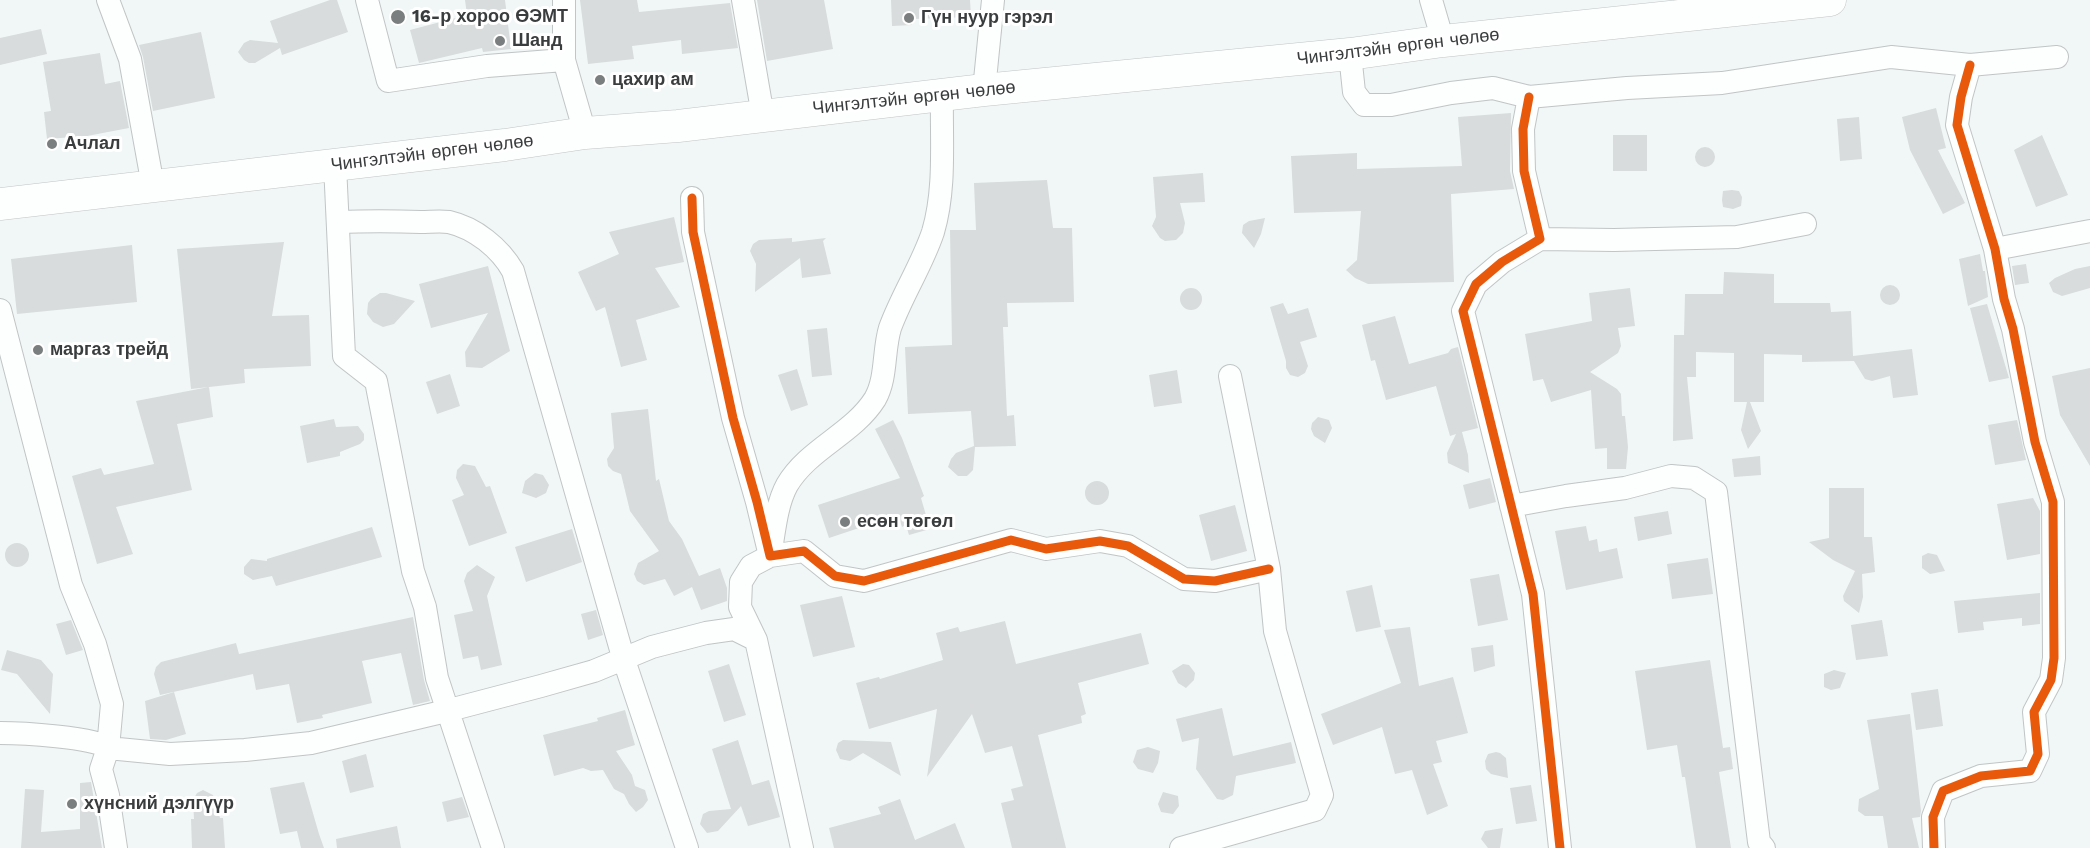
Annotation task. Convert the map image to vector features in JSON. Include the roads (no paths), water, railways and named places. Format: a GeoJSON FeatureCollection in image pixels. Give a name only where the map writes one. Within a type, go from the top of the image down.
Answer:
{"type":"FeatureCollection","features":[{"type":"Feature","properties":{"kind":"main road","name":"Чингэлтэйн өргөн чөлөө"},"geometry":{"type":"LineString","coordinates":[[0,204],[505,145],[585,133],[678,126],[984,90],[1350,54],[1697,7],[1830,0]]}},
{"type":"Feature","properties":{"kind":"street"},"geometry":{"type":"LineString","coordinates":[[108,0],[129,59],[153,186]]}},
{"type":"Feature","properties":{"kind":"street"},"geometry":{"type":"LineString","coordinates":[[367,0],[388,81],[487,66],[564,60]]}},
{"type":"Feature","properties":{"kind":"street"},"geometry":{"type":"LineString","coordinates":[[564,0],[564,60],[585,133]]}},
{"type":"Feature","properties":{"kind":"street"},"geometry":{"type":"LineString","coordinates":[[743,0],[763,116]]}},
{"type":"Feature","properties":{"kind":"street"},"geometry":{"type":"LineString","coordinates":[[984,90],[993,0]]}},
{"type":"Feature","properties":{"kind":"street"},"geometry":{"type":"LineString","coordinates":[[1431,0],[1443,41]]}},
{"type":"Feature","properties":{"kind":"street"},"geometry":{"type":"LineString","coordinates":[[1350,54],[1354,92],[1364,105],[1391,105],[1451,93],[1493,88],[1529,97],[1627,88],[1722,83],[1891,57],[1970,65],[2057,57]]}},
{"type":"Feature","properties":{"kind":"street"},"geometry":{"type":"LineString","coordinates":[[1934,848],[1933,817],[1943,791],[1981,776],[2030,771],[2038,754],[2034,711],[2051,680],[2054,658],[2052,502],[2035,442],[1995,249],[1957,125],[1961,97],[1970,65]]}},
{"type":"Feature","properties":{"kind":"street"},"geometry":{"type":"LineString","coordinates":[[770,556],[783,494],[788,484],[806,462],[866,410],[879,391],[889,331],[900,301],[925,252],[936,219],[941,183],[942,95]]}},
{"type":"Feature","properties":{"kind":"street"},"geometry":{"type":"LineString","coordinates":[[1529,97],[1523,129],[1524,171],[1540,239]]}},
{"type":"Feature","properties":{"kind":"street"},"geometry":{"type":"LineString","coordinates":[[335,165],[344,356],[376,381],[413,572],[425,607],[437,678],[493,848]]}},
{"type":"Feature","properties":{"kind":"street"},"geometry":{"type":"LineString","coordinates":[[692,198],[693,232],[733,418],[770,556]]}},
{"type":"Feature","properties":{"kind":"street"},"geometry":{"type":"LineString","coordinates":[[338,222],[448,222],[474,232],[505,257],[513,271],[624,659],[687,848]]}},
{"type":"Feature","properties":{"kind":"street"},"geometry":{"type":"LineString","coordinates":[[1560,848],[1533,594],[1463,311],[1476,284],[1502,261],[1540,239],[1737,237],[1805,224]]}},
{"type":"Feature","properties":{"kind":"street"},"geometry":{"type":"LineString","coordinates":[[1995,249],[2090,231]]}},
{"type":"Feature","properties":{"kind":"street"},"geometry":{"type":"LineString","coordinates":[[0,310],[71,585],[95,644],[112,704],[108,748],[101,768],[108,795],[116,848]]}},
{"type":"Feature","properties":{"kind":"street"},"geometry":{"type":"LineString","coordinates":[[1181,848],[1315,810],[1322,795],[1275,631],[1269,569],[1230,376]]}},
{"type":"Feature","properties":{"kind":"street"},"geometry":{"type":"LineString","coordinates":[[1511,506],[1625,488],[1671,476],[1694,478],[1716,492],[1760,842],[1764,848]]}},
{"type":"Feature","properties":{"kind":"street"},"geometry":{"type":"LineString","coordinates":[[802,848],[756,640],[740,607],[741,582],[752,566],[770,556],[804,551],[835,576],[864,581],[1011,540],[1046,549],[1100,541],[1128,546],[1184,579],[1215,581],[1269,569]]}},
{"type":"Feature","properties":{"kind":"street"},"geometry":{"type":"LineString","coordinates":[[0,733],[76,739],[104,744],[108,748],[170,754],[245,750],[311,743],[449,710],[594,671],[652,647],[706,633],[734,629],[756,640]]}},
{"type":"Feature","properties":{"kind":"place","name":"16-р хороо ӨЭМТ"},"geometry":{"type":"Point","coordinates":[398,17]}},
{"type":"Feature","properties":{"kind":"place","name":"Гүн нуур гэрэл"},"geometry":{"type":"Point","coordinates":[909,18]}},
{"type":"Feature","properties":{"kind":"place","name":"Шанд"},"geometry":{"type":"Point","coordinates":[500,41]}},
{"type":"Feature","properties":{"kind":"place","name":"цахир ам"},"geometry":{"type":"Point","coordinates":[600,80]}},
{"type":"Feature","properties":{"kind":"place","name":"Ачлал"},"geometry":{"type":"Point","coordinates":[52,144]}},
{"type":"Feature","properties":{"kind":"place","name":"маргаз трейд"},"geometry":{"type":"Point","coordinates":[38,350]}},
{"type":"Feature","properties":{"kind":"place","name":"есөн төгөл"},"geometry":{"type":"Point","coordinates":[845,522]}},
{"type":"Feature","properties":{"kind":"place","name":"хүнсний дэлгүүр"},"geometry":{"type":"Point","coordinates":[72,804]}}]}
